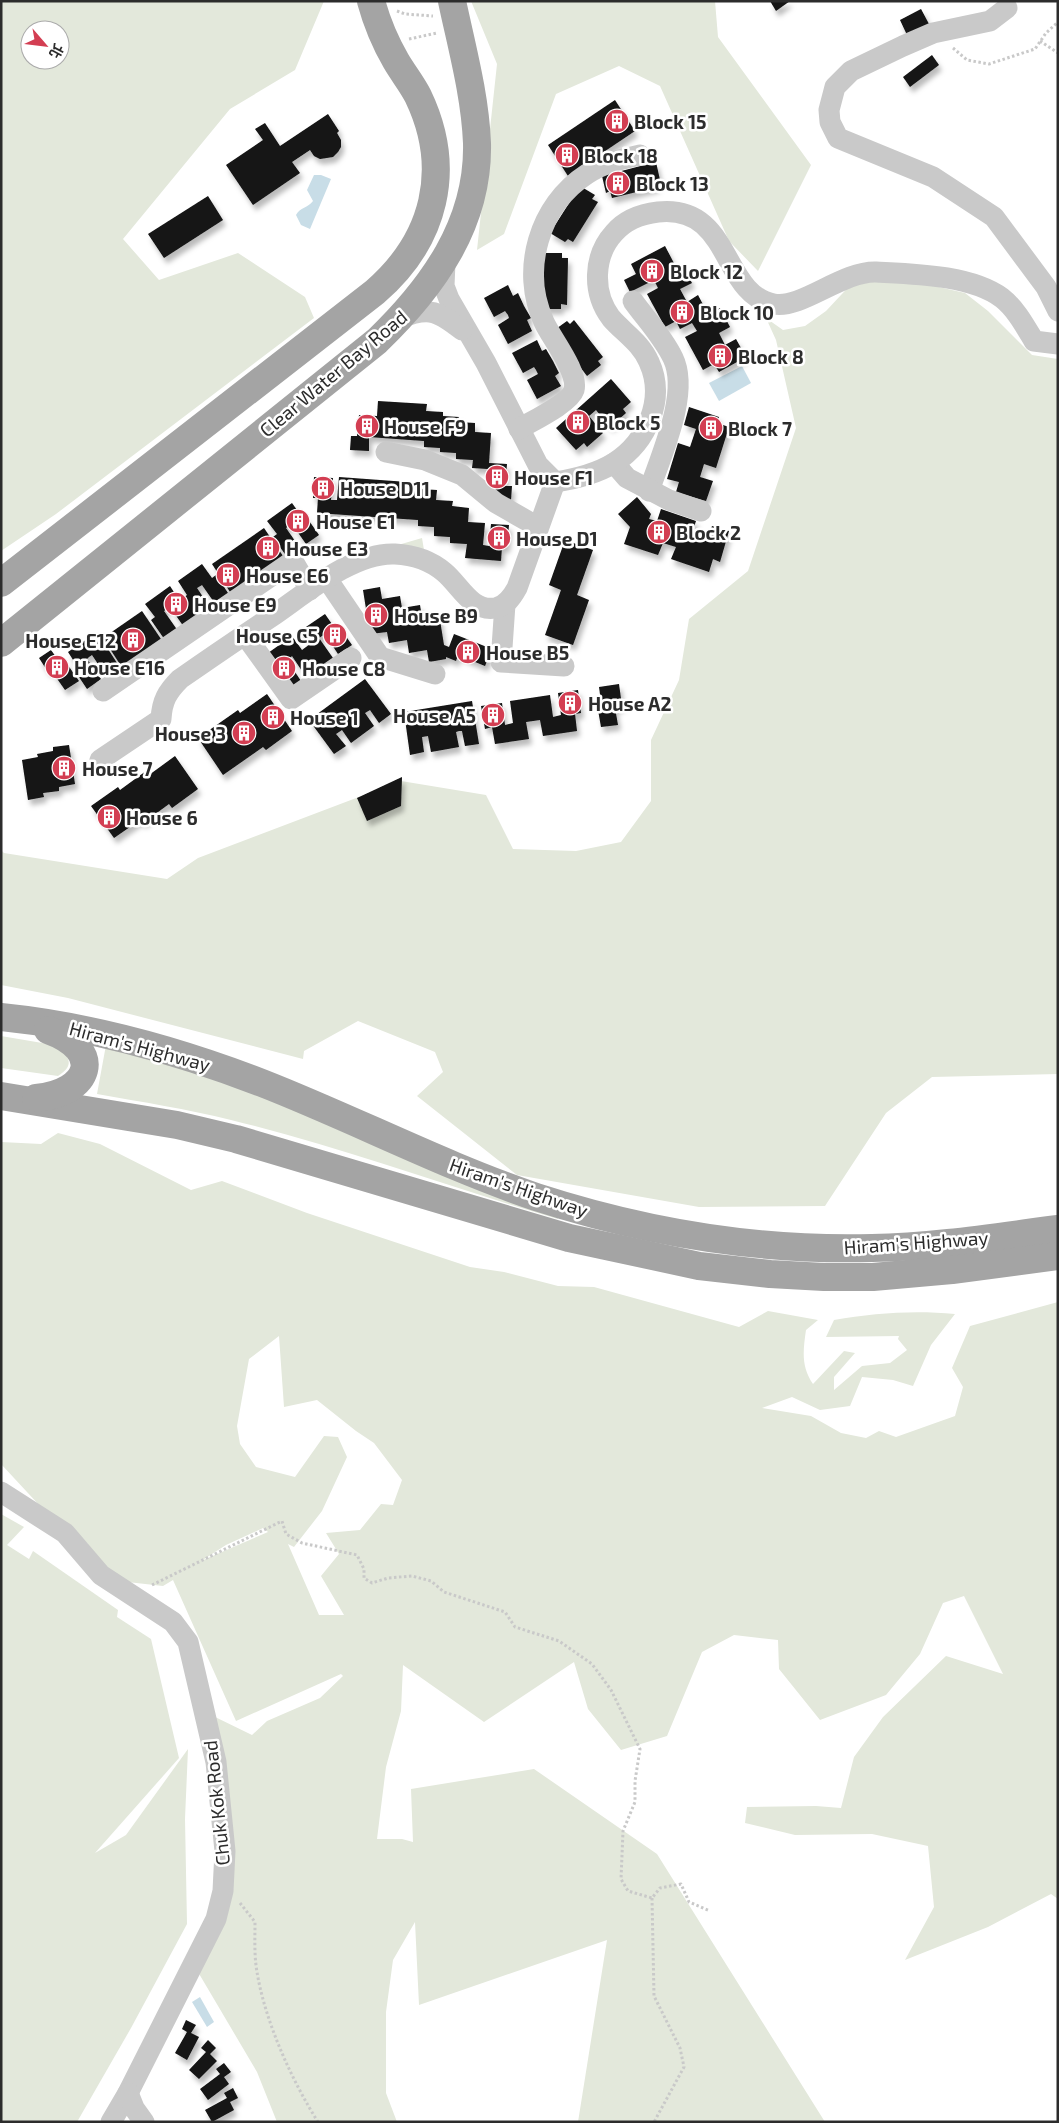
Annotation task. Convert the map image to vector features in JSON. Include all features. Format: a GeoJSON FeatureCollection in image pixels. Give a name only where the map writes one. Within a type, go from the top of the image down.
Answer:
{"type":"FeatureCollection","features":[{"type":"Feature","properties":{"kind":"main road","name":"Clear Water Bay Road"},"geometry":{"type":"LineString","coordinates":[[1,643],[377,341],[401,318],[430,283],[444,262],[465,218],[472,192],[477,145],[470,90],[452,1]]}},
{"type":"Feature","properties":{"kind":"main road","name":"Clear Water Bay Road"},"geometry":{"type":"LineString","coordinates":[[1,583],[375,292],[398,270],[413,250],[426,226],[433,200],[436,153],[426,114],[411,83],[396,62],[379,29],[380,4]]}},
{"type":"Feature","properties":{"kind":"main road"},"geometry":{"type":"LineString","coordinates":[[4,1017],[56,1033],[78,1047],[84,1057],[84,1068],[81,1078],[72,1088],[47,1097],[12,1097]]}},
{"type":"Feature","properties":{"kind":"main road","name":"Hiram's Highway"},"geometry":{"type":"LineString","coordinates":[[4,1017],[62,1025],[199,1061],[264,1084],[464,1170],[536,1197],[641,1226],[710,1239],[854,1248],[929,1245],[1058,1229]]}},
{"type":"Feature","properties":{"kind":"main road","name":"Hiram's Highway"},"geometry":{"type":"LineString","coordinates":[[12,1097],[177,1125],[236,1139],[569,1238],[699,1266],[770,1274],[824,1277],[873,1276],[952,1270],[1058,1256]]}},
{"type":"Feature","properties":{"kind":"street"},"geometry":{"type":"LineString","coordinates":[[1007,8],[990,21],[945,30],[903,46],[851,71],[835,87],[829,110],[830,122],[838,138],[933,177],[994,217],[1046,287],[1058,311]]}},
{"type":"Feature","properties":{"kind":"street"},"geometry":{"type":"LineString","coordinates":[[519,429],[568,399],[574,388],[573,374],[543,320],[535,292],[534,262],[541,233],[547,219],[564,194],[586,175],[613,161],[640,155]]}},
{"type":"Feature","properties":{"kind":"street"},"geometry":{"type":"LineString","coordinates":[[554,482],[574,479],[614,463],[632,448],[647,428],[654,407],[655,388],[652,370],[645,353],[610,317],[601,300],[598,289],[598,269],[603,250],[613,234],[625,223],[642,215],[675,211],[702,223],[715,237],[747,288],[765,302],[786,304],[847,278],[865,273],[928,276],[972,285],[994,294],[1016,314],[1034,341],[1056,341]]}},
{"type":"Feature","properties":{"kind":"street"},"geometry":{"type":"LineString","coordinates":[[444,262],[444,286],[449,299],[486,363],[538,465],[554,482]]}},
{"type":"Feature","properties":{"kind":"street"},"geometry":{"type":"LineString","coordinates":[[633,301],[673,359],[679,384],[675,409],[649,490]]}},
{"type":"Feature","properties":{"kind":"street"},"geometry":{"type":"LineString","coordinates":[[401,318],[416,312],[430,311],[447,318],[470,337]]}},
{"type":"Feature","properties":{"kind":"street"},"geometry":{"type":"LineString","coordinates":[[386,452],[425,460],[462,475],[496,503],[538,527]]}},
{"type":"Feature","properties":{"kind":"street"},"geometry":{"type":"LineString","coordinates":[[614,463],[627,478],[668,500],[701,511]]}},
{"type":"Feature","properties":{"kind":"street"},"geometry":{"type":"LineString","coordinates":[[100,760],[161,719],[162,704],[169,690],[180,679],[319,584],[367,558],[381,554],[408,555],[422,559],[440,569],[478,606],[497,608],[505,604],[517,588],[554,482]]}},
{"type":"Feature","properties":{"kind":"street"},"geometry":{"type":"LineString","coordinates":[[104,691],[293,561],[319,584],[380,657],[435,674]]}},
{"type":"Feature","properties":{"kind":"street"},"geometry":{"type":"LineString","coordinates":[[505,604],[501,662],[564,666]]}},
{"type":"Feature","properties":{"kind":"street"},"geometry":{"type":"LineString","coordinates":[[244,635],[291,699],[351,658]]}},
{"type":"Feature","properties":{"kind":"street","name":"Chuk Kok Road"},"geometry":{"type":"LineString","coordinates":[[1,1492],[65,1533],[101,1575],[174,1622],[188,1642],[216,1762],[224,1851],[223,1891],[216,1919],[128,2093],[111,2122]]}},
{"type":"Feature","properties":{"kind":"street"},"geometry":{"type":"LineString","coordinates":[[128,2093],[134,2108],[144,2122]]}},
{"type":"Feature","properties":{"kind":"path"},"geometry":{"type":"LineString","coordinates":[[380,4],[405,14],[434,16],[458,29]]}},
{"type":"Feature","properties":{"kind":"path"},"geometry":{"type":"LineString","coordinates":[[945,30],[952,48],[967,60],[989,64],[1035,49],[1058,22]]}},
{"type":"Feature","properties":{"kind":"path"},"geometry":{"type":"LineString","coordinates":[[404,40],[458,29]]}},
{"type":"Feature","properties":{"kind":"path"},"geometry":{"type":"LineString","coordinates":[[1040,42],[1058,53]]}},
{"type":"Feature","properties":{"kind":"path"},"geometry":{"type":"LineString","coordinates":[[131,1596],[282,1521],[286,1534],[302,1544],[357,1555],[364,1569],[364,1578],[372,1583],[388,1578],[412,1576],[431,1581],[444,1592],[505,1612],[515,1627],[559,1641],[592,1664],[611,1690],[640,1749],[635,1781],[635,1802],[623,1830],[620,1879],[628,1891],[652,1898]]}},
{"type":"Feature","properties":{"kind":"path"},"geometry":{"type":"LineString","coordinates":[[654,2122],[684,2067],[680,2048],[654,1996],[652,1898],[660,1888],[681,1884],[689,1902],[710,1910]]}},
{"type":"Feature","properties":{"kind":"path"},"geometry":{"type":"LineString","coordinates":[[223,1891],[242,1904],[255,1922],[254,1944],[257,1972],[266,2006],[282,2051],[318,2122]]}},
{"type":"Feature","properties":{"kind":"shaded area"},"geometry":{"type":"Polygon","coordinates":[[[1,1],[324,1],[295,70],[230,109],[123,239],[159,280],[238,253],[305,297],[314,318],[56,514],[1,551],[1,1]]]}},
{"type":"Feature","properties":{"kind":"shaded area"},"geometry":{"type":"Polygon","coordinates":[[[471,1],[715,1],[718,37],[811,165],[758,271],[729,241],[660,86],[619,66],[556,94],[504,234],[477,250],[497,64],[471,1]]]}},
{"type":"Feature","properties":{"kind":"shaded area"},"geometry":{"type":"Polygon","coordinates":[[[882,274],[965,293],[988,311],[1032,355],[1058,359],[1058,1074],[932,1077],[886,1113],[825,1206],[699,1207],[517,1175],[417,1096],[443,1072],[435,1052],[358,1021],[304,1051],[303,1059],[68,998],[1,985],[1,850],[4,853],[167,879],[198,858],[401,781],[486,795],[513,849],[576,851],[621,842],[651,801],[651,740],[679,680],[689,619],[748,571],[796,428],[776,340],[766,318],[783,330],[805,326],[826,311],[856,279],[882,274]]]}},
{"type":"Feature","properties":{"kind":"shaded area"},"geometry":{"type":"Polygon","coordinates":[[[422,538],[425,556],[398,545],[422,538]]]}},
{"type":"Feature","properties":{"kind":"shaded area"},"geometry":{"type":"Polygon","coordinates":[[[1,1036],[60,1046],[68,1058],[67,1068],[58,1076],[1,1068],[1,1036]]]}},
{"type":"Feature","properties":{"kind":"shaded area"},"geometry":{"type":"Polygon","coordinates":[[[106,1045],[207,1072],[559,1215],[558,1219],[272,1131],[198,1112],[97,1094],[106,1045]]]}},
{"type":"Feature","properties":{"kind":"shaded area"},"geometry":{"type":"Polygon","coordinates":[[[58,1133],[100,1144],[191,1190],[222,1181],[307,1213],[470,1267],[504,1272],[558,1286],[594,1287],[739,1327],[768,1311],[818,1320],[806,1330],[804,1345],[806,1371],[813,1384],[844,1351],[855,1353],[834,1377],[834,1390],[862,1366],[890,1363],[907,1350],[898,1339],[899,1336],[826,1337],[834,1320],[894,1313],[955,1314],[931,1345],[913,1386],[893,1380],[862,1377],[850,1406],[820,1410],[792,1397],[762,1408],[811,1416],[841,1433],[866,1438],[879,1431],[896,1437],[955,1416],[963,1387],[952,1368],[970,1326],[1058,1302],[1058,1899],[1051,1894],[988,1927],[905,1960],[934,1907],[928,1846],[872,1834],[795,1835],[745,1823],[747,1807],[816,1806],[841,1808],[854,1757],[883,1717],[946,1656],[1003,1674],[964,1596],[943,1603],[920,1654],[886,1695],[820,1720],[779,1669],[778,1640],[734,1635],[702,1652],[667,1736],[621,1750],[588,1709],[574,1662],[484,1722],[403,1665],[401,1711],[386,1767],[377,1839],[402,1839],[413,1842],[411,1789],[534,1769],[657,1854],[825,2122],[578,2122],[607,1940],[419,2005],[415,1922],[393,1960],[386,2012],[386,2093],[397,2122],[277,2122],[257,2072],[198,1972],[226,1850],[211,1715],[252,1735],[267,1721],[320,1698],[343,1676],[341,1674],[236,1721],[173,1580],[163,1586],[92,1578],[88,1544],[40,1506],[1,1464],[1,1142],[41,1144],[58,1133]],[[279,1336],[249,1359],[237,1426],[240,1444],[256,1467],[295,1477],[324,1436],[338,1437],[347,1457],[322,1511],[294,1547],[288,1544],[319,1615],[344,1615],[321,1576],[339,1554],[326,1533],[360,1530],[381,1504],[393,1505],[402,1480],[374,1443],[317,1400],[284,1407],[279,1336]],[[263,1528],[226,1545],[201,1561],[268,1532],[263,1528]]]}},
{"type":"Feature","properties":{"kind":"shaded area"},"geometry":{"type":"Polygon","coordinates":[[[1,1514],[24,1527],[7,1545],[29,1559],[33,1551],[118,1610],[117,1617],[151,1639],[179,1758],[95,1853],[126,1835],[188,1749],[185,1819],[187,1924],[131,2028],[77,2122],[1,2122],[1,1514]]]}},
{"type":"Feature","properties":{"kind":"water"},"geometry":{"type":"Polygon","coordinates":[[[314,175],[321,175],[331,179],[310,229],[301,225],[296,215],[313,201],[307,190],[314,175]]]}},
{"type":"Feature","properties":{"kind":"water"},"geometry":{"type":"Polygon","coordinates":[[[742,366],[751,383],[719,401],[709,383],[742,366]]]}},
{"type":"Feature","properties":{"kind":"water"},"geometry":{"type":"Polygon","coordinates":[[[200,1997],[214,2022],[207,2027],[192,2002],[200,1997]]]}},
{"type":"Feature","properties":{"kind":"building"},"geometry":{"type":"Polygon","coordinates":[[[770,1],[790,1],[776,11],[770,1]]]}},
{"type":"Feature","properties":{"kind":"building"},"geometry":{"type":"Polygon","coordinates":[[[921,9],[929,24],[907,35],[900,20],[921,9]]]}},
{"type":"Feature","properties":{"kind":"building"},"geometry":{"type":"Polygon","coordinates":[[[932,55],[939,65],[910,87],[903,77],[932,55]]]}},
{"type":"Feature","properties":{"kind":"building"},"geometry":{"type":"Polygon","coordinates":[[[615,100],[635,131],[568,176],[548,145],[615,100]]]}},
{"type":"Feature","properties":{"kind":"building"},"geometry":{"type":"Polygon","coordinates":[[[328,114],[339,131],[337,133],[341,140],[341,147],[338,152],[333,157],[320,159],[314,156],[310,150],[292,162],[300,173],[253,205],[226,165],[263,140],[255,129],[265,123],[280,146],[328,114]]]}},
{"type":"Feature","properties":{"kind":"building"},"geometry":{"type":"Polygon","coordinates":[[[656,162],[660,180],[656,181],[657,187],[612,198],[610,191],[606,193],[602,176],[656,162]]]}},
{"type":"Feature","properties":{"kind":"building"},"geometry":{"type":"Polygon","coordinates":[[[580,186],[595,195],[592,199],[598,202],[573,242],[568,239],[565,242],[550,233],[580,186]]]}},
{"type":"Feature","properties":{"kind":"building"},"geometry":{"type":"Polygon","coordinates":[[[208,196],[223,220],[164,258],[148,234],[208,196]]]}},
{"type":"Feature","properties":{"kind":"building"},"geometry":{"type":"Polygon","coordinates":[[[665,246],[676,267],[682,265],[692,283],[680,289],[687,302],[698,295],[708,314],[720,308],[730,327],[719,333],[725,345],[736,339],[746,357],[719,372],[714,364],[703,370],[685,337],[697,331],[692,323],[680,329],[676,321],[665,327],[647,294],[658,288],[654,280],[630,292],[624,280],[636,274],[631,264],[665,246]]]}},
{"type":"Feature","properties":{"kind":"building"},"geometry":{"type":"Polygon","coordinates":[[[544,253],[562,253],[562,258],[568,258],[567,305],[561,304],[561,309],[544,309],[544,253]]]}},
{"type":"Feature","properties":{"kind":"building"},"geometry":{"type":"Polygon","coordinates":[[[508,285],[513,296],[518,293],[531,318],[527,320],[532,331],[508,344],[498,325],[509,318],[508,315],[505,311],[494,317],[484,298],[508,285]]]}},
{"type":"Feature","properties":{"kind":"building"},"geometry":{"type":"Polygon","coordinates":[[[574,320],[603,357],[598,361],[601,365],[587,376],[553,331],[567,321],[570,324],[574,320]]]}},
{"type":"Feature","properties":{"kind":"building"},"geometry":{"type":"Polygon","coordinates":[[[537,340],[542,351],[546,349],[553,361],[559,373],[555,376],[561,386],[537,399],[527,380],[538,374],[536,370],[534,367],[523,373],[512,353],[537,340]]]}},
{"type":"Feature","properties":{"kind":"building"},"geometry":{"type":"Polygon","coordinates":[[[611,379],[631,402],[623,409],[626,413],[610,427],[596,410],[589,416],[603,433],[587,447],[584,443],[576,450],[556,428],[611,379]]]}},
{"type":"Feature","properties":{"kind":"building"},"geometry":{"type":"Polygon","coordinates":[[[378,401],[427,404],[426,411],[443,412],[443,416],[459,417],[459,422],[475,423],[475,432],[491,433],[489,463],[507,464],[505,486],[512,486],[511,500],[492,499],[493,485],[487,484],[488,469],[472,468],[473,460],[456,459],[456,453],[440,452],[440,448],[424,447],[424,441],[369,437],[369,451],[350,450],[351,436],[357,436],[359,415],[377,416],[378,401]]]}},
{"type":"Feature","properties":{"kind":"building"},"geometry":{"type":"Polygon","coordinates":[[[689,407],[719,417],[717,423],[729,427],[716,468],[704,464],[700,477],[713,481],[706,501],[676,492],[679,482],[667,479],[678,443],[690,447],[696,429],[684,425],[689,407]]]}},
{"type":"Feature","properties":{"kind":"building"},"geometry":{"type":"Polygon","coordinates":[[[314,477],[333,478],[331,500],[337,500],[339,477],[421,483],[420,489],[437,490],[436,500],[453,501],[452,506],[469,508],[468,522],[485,523],[483,545],[489,546],[491,524],[509,525],[507,547],[502,547],[501,561],[465,558],[467,544],[450,543],[450,537],[434,536],[434,527],[418,526],[418,520],[317,513],[318,498],[313,498],[314,477]]]}},
{"type":"Feature","properties":{"kind":"building"},"geometry":{"type":"Polygon","coordinates":[[[637,497],[651,514],[649,519],[657,521],[661,509],[696,521],[692,533],[708,538],[712,526],[729,531],[720,562],[713,559],[709,572],[671,559],[676,547],[663,543],[658,555],[624,544],[630,527],[618,514],[637,497]]]}},
{"type":"Feature","properties":{"kind":"building"},"geometry":{"type":"Polygon","coordinates":[[[292,503],[302,517],[305,515],[319,535],[306,544],[292,524],[286,528],[300,548],[287,557],[273,537],[277,534],[267,521],[292,503]]]}},
{"type":"Feature","properties":{"kind":"building"},"geometry":{"type":"Polygon","coordinates":[[[264,528],[285,559],[232,595],[212,564],[264,528]]]}},
{"type":"Feature","properties":{"kind":"building"},"geometry":{"type":"Polygon","coordinates":[[[565,540],[593,550],[577,595],[589,600],[573,645],[545,635],[561,590],[549,585],[565,540]]]}},
{"type":"Feature","properties":{"kind":"building"},"geometry":{"type":"Polygon","coordinates":[[[202,564],[212,578],[216,575],[230,596],[216,605],[202,585],[197,588],[211,609],[184,627],[170,607],[164,611],[178,631],[165,640],[151,620],[155,617],[145,604],[170,586],[179,600],[183,598],[187,595],[178,581],[202,564]]]}},
{"type":"Feature","properties":{"kind":"building"},"geometry":{"type":"Polygon","coordinates":[[[380,587],[382,599],[400,596],[402,608],[420,605],[422,617],[439,614],[444,645],[449,647],[454,634],[492,649],[485,666],[458,655],[456,661],[446,657],[446,659],[429,662],[427,650],[409,653],[407,640],[389,643],[387,632],[370,634],[363,590],[380,587]]]}},
{"type":"Feature","properties":{"kind":"building"},"geometry":{"type":"Polygon","coordinates":[[[142,611],[163,642],[123,669],[103,638],[142,611]]]}},
{"type":"Feature","properties":{"kind":"building"},"geometry":{"type":"Polygon","coordinates":[[[325,614],[334,627],[338,625],[352,645],[338,654],[325,634],[319,638],[333,658],[306,677],[292,656],[287,660],[301,681],[287,690],[268,653],[292,636],[302,650],[310,644],[300,631],[325,614]]]}},
{"type":"Feature","properties":{"kind":"building"},"geometry":{"type":"Polygon","coordinates":[[[93,635],[102,649],[106,646],[119,666],[106,676],[92,655],[89,657],[87,659],[101,679],[87,689],[73,668],[77,666],[68,652],[93,635]]]}},
{"type":"Feature","properties":{"kind":"building","name":"House E16"},"geometry":{"type":"Polygon","coordinates":[[[51,650],[61,664],[65,661],[79,681],[65,690],[51,670],[48,672],[39,658],[51,650]]]}},
{"type":"Feature","properties":{"kind":"building"},"geometry":{"type":"Polygon","coordinates":[[[365,679],[391,714],[379,723],[370,710],[365,713],[374,726],[351,743],[342,730],[336,734],[346,746],[334,754],[309,720],[365,679]]]}},
{"type":"Feature","properties":{"kind":"building"},"geometry":{"type":"Polygon","coordinates":[[[619,684],[622,706],[615,708],[618,725],[601,727],[598,710],[602,709],[599,687],[619,684]]]}},
{"type":"Feature","properties":{"kind":"building"},"geometry":{"type":"Polygon","coordinates":[[[578,690],[581,713],[575,714],[577,731],[543,736],[540,720],[526,722],[529,739],[495,744],[492,727],[485,729],[481,706],[502,703],[505,725],[513,723],[510,701],[550,695],[553,717],[561,715],[558,693],[578,690]]]}},
{"type":"Feature","properties":{"kind":"building"},"geometry":{"type":"Polygon","coordinates":[[[267,694],[292,731],[266,750],[263,747],[223,775],[198,738],[238,710],[240,713],[267,694]]]}},
{"type":"Feature","properties":{"kind":"building"},"geometry":{"type":"Polygon","coordinates":[[[472,701],[479,744],[465,746],[462,731],[459,731],[456,732],[459,747],[431,752],[428,736],[422,737],[424,752],[410,755],[404,712],[472,701]]]}},
{"type":"Feature","properties":{"kind":"building"},"geometry":{"type":"Polygon","coordinates":[[[69,745],[75,784],[59,787],[59,791],[43,793],[44,797],[28,800],[22,760],[38,757],[37,754],[53,751],[53,747],[69,745]]]}},
{"type":"Feature","properties":{"kind":"building"},"geometry":{"type":"Polygon","coordinates":[[[175,756],[198,789],[172,808],[169,804],[143,823],[140,820],[114,838],[91,806],[118,787],[120,790],[146,771],[149,775],[175,756]]]}},
{"type":"Feature","properties":{"kind":"building"},"geometry":{"type":"Polygon","coordinates":[[[402,777],[401,806],[367,821],[357,798],[402,777]]]}},
{"type":"Feature","properties":{"kind":"building"},"geometry":{"type":"Polygon","coordinates":[[[186,2020],[196,2025],[191,2033],[199,2037],[187,2060],[175,2053],[187,2032],[182,2029],[186,2020]]]}},
{"type":"Feature","properties":{"kind":"building"},"geometry":{"type":"Polygon","coordinates":[[[208,2040],[216,2048],[210,2054],[217,2061],[199,2079],[189,2070],[206,2052],[201,2048],[208,2040]]]}},
{"type":"Feature","properties":{"kind":"building"},"geometry":{"type":"Polygon","coordinates":[[[224,2063],[231,2072],[224,2077],[229,2084],[208,2100],[200,2089],[220,2074],[216,2069],[224,2063]]]}},
{"type":"Feature","properties":{"kind":"building"},"geometry":{"type":"Polygon","coordinates":[[[233,2088],[238,2098],[230,2102],[234,2110],[212,2122],[205,2110],[227,2098],[224,2093],[233,2088]]]}},
{"type":"Feature","properties":{"kind":"place","name":"Block 15"},"geometry":{"type":"Point","coordinates":[617,121]}},
{"type":"Feature","properties":{"kind":"place","name":"Block 18"},"geometry":{"type":"Point","coordinates":[567,155]}},
{"type":"Feature","properties":{"kind":"place","name":"Block 13"},"geometry":{"type":"Point","coordinates":[618,183]}},
{"type":"Feature","properties":{"kind":"place","name":"Block 12"},"geometry":{"type":"Point","coordinates":[652,271]}},
{"type":"Feature","properties":{"kind":"place","name":"Block 10"},"geometry":{"type":"Point","coordinates":[682,312]}},
{"type":"Feature","properties":{"kind":"place","name":"Block 8"},"geometry":{"type":"Point","coordinates":[720,356]}},
{"type":"Feature","properties":{"kind":"place","name":"Block 5"},"geometry":{"type":"Point","coordinates":[578,422]}},
{"type":"Feature","properties":{"kind":"place","name":"House F9"},"geometry":{"type":"Point","coordinates":[367,426]}},
{"type":"Feature","properties":{"kind":"place","name":"Block 7"},"geometry":{"type":"Point","coordinates":[711,428]}},
{"type":"Feature","properties":{"kind":"place","name":"House F1"},"geometry":{"type":"Point","coordinates":[497,477]}},
{"type":"Feature","properties":{"kind":"place","name":"House D11"},"geometry":{"type":"Point","coordinates":[323,488]}},
{"type":"Feature","properties":{"kind":"place","name":"House E1"},"geometry":{"type":"Point","coordinates":[298,521]}},
{"type":"Feature","properties":{"kind":"place","name":"Block 2"},"geometry":{"type":"Point","coordinates":[659,532]}},
{"type":"Feature","properties":{"kind":"place","name":"House D1"},"geometry":{"type":"Point","coordinates":[499,538]}},
{"type":"Feature","properties":{"kind":"place","name":"House E3"},"geometry":{"type":"Point","coordinates":[268,548]}},
{"type":"Feature","properties":{"kind":"place","name":"House E6"},"geometry":{"type":"Point","coordinates":[228,575]}},
{"type":"Feature","properties":{"kind":"place","name":"House E9"},"geometry":{"type":"Point","coordinates":[176,604]}},
{"type":"Feature","properties":{"kind":"place","name":"House B9"},"geometry":{"type":"Point","coordinates":[376,615]}},
{"type":"Feature","properties":{"kind":"place","name":"House C5"},"geometry":{"type":"Point","coordinates":[335,635]}},
{"type":"Feature","properties":{"kind":"place","name":"House E12"},"geometry":{"type":"Point","coordinates":[133,640]}},
{"type":"Feature","properties":{"kind":"place","name":"House B5"},"geometry":{"type":"Point","coordinates":[468,652]}},
{"type":"Feature","properties":{"kind":"place","name":"House E16"},"geometry":{"type":"Point","coordinates":[57,667]}},
{"type":"Feature","properties":{"kind":"place","name":"House C8"},"geometry":{"type":"Point","coordinates":[284,668]}},
{"type":"Feature","properties":{"kind":"place","name":"House A2"},"geometry":{"type":"Point","coordinates":[570,703]}},
{"type":"Feature","properties":{"kind":"place","name":"House A5"},"geometry":{"type":"Point","coordinates":[493,715]}},
{"type":"Feature","properties":{"kind":"place","name":"House 1"},"geometry":{"type":"Point","coordinates":[273,717]}},
{"type":"Feature","properties":{"kind":"place","name":"House 3"},"geometry":{"type":"Point","coordinates":[244,733]}},
{"type":"Feature","properties":{"kind":"place","name":"House 7"},"geometry":{"type":"Point","coordinates":[64,768]}},
{"type":"Feature","properties":{"kind":"place","name":"House 6"},"geometry":{"type":"Point","coordinates":[109,817]}}]}
